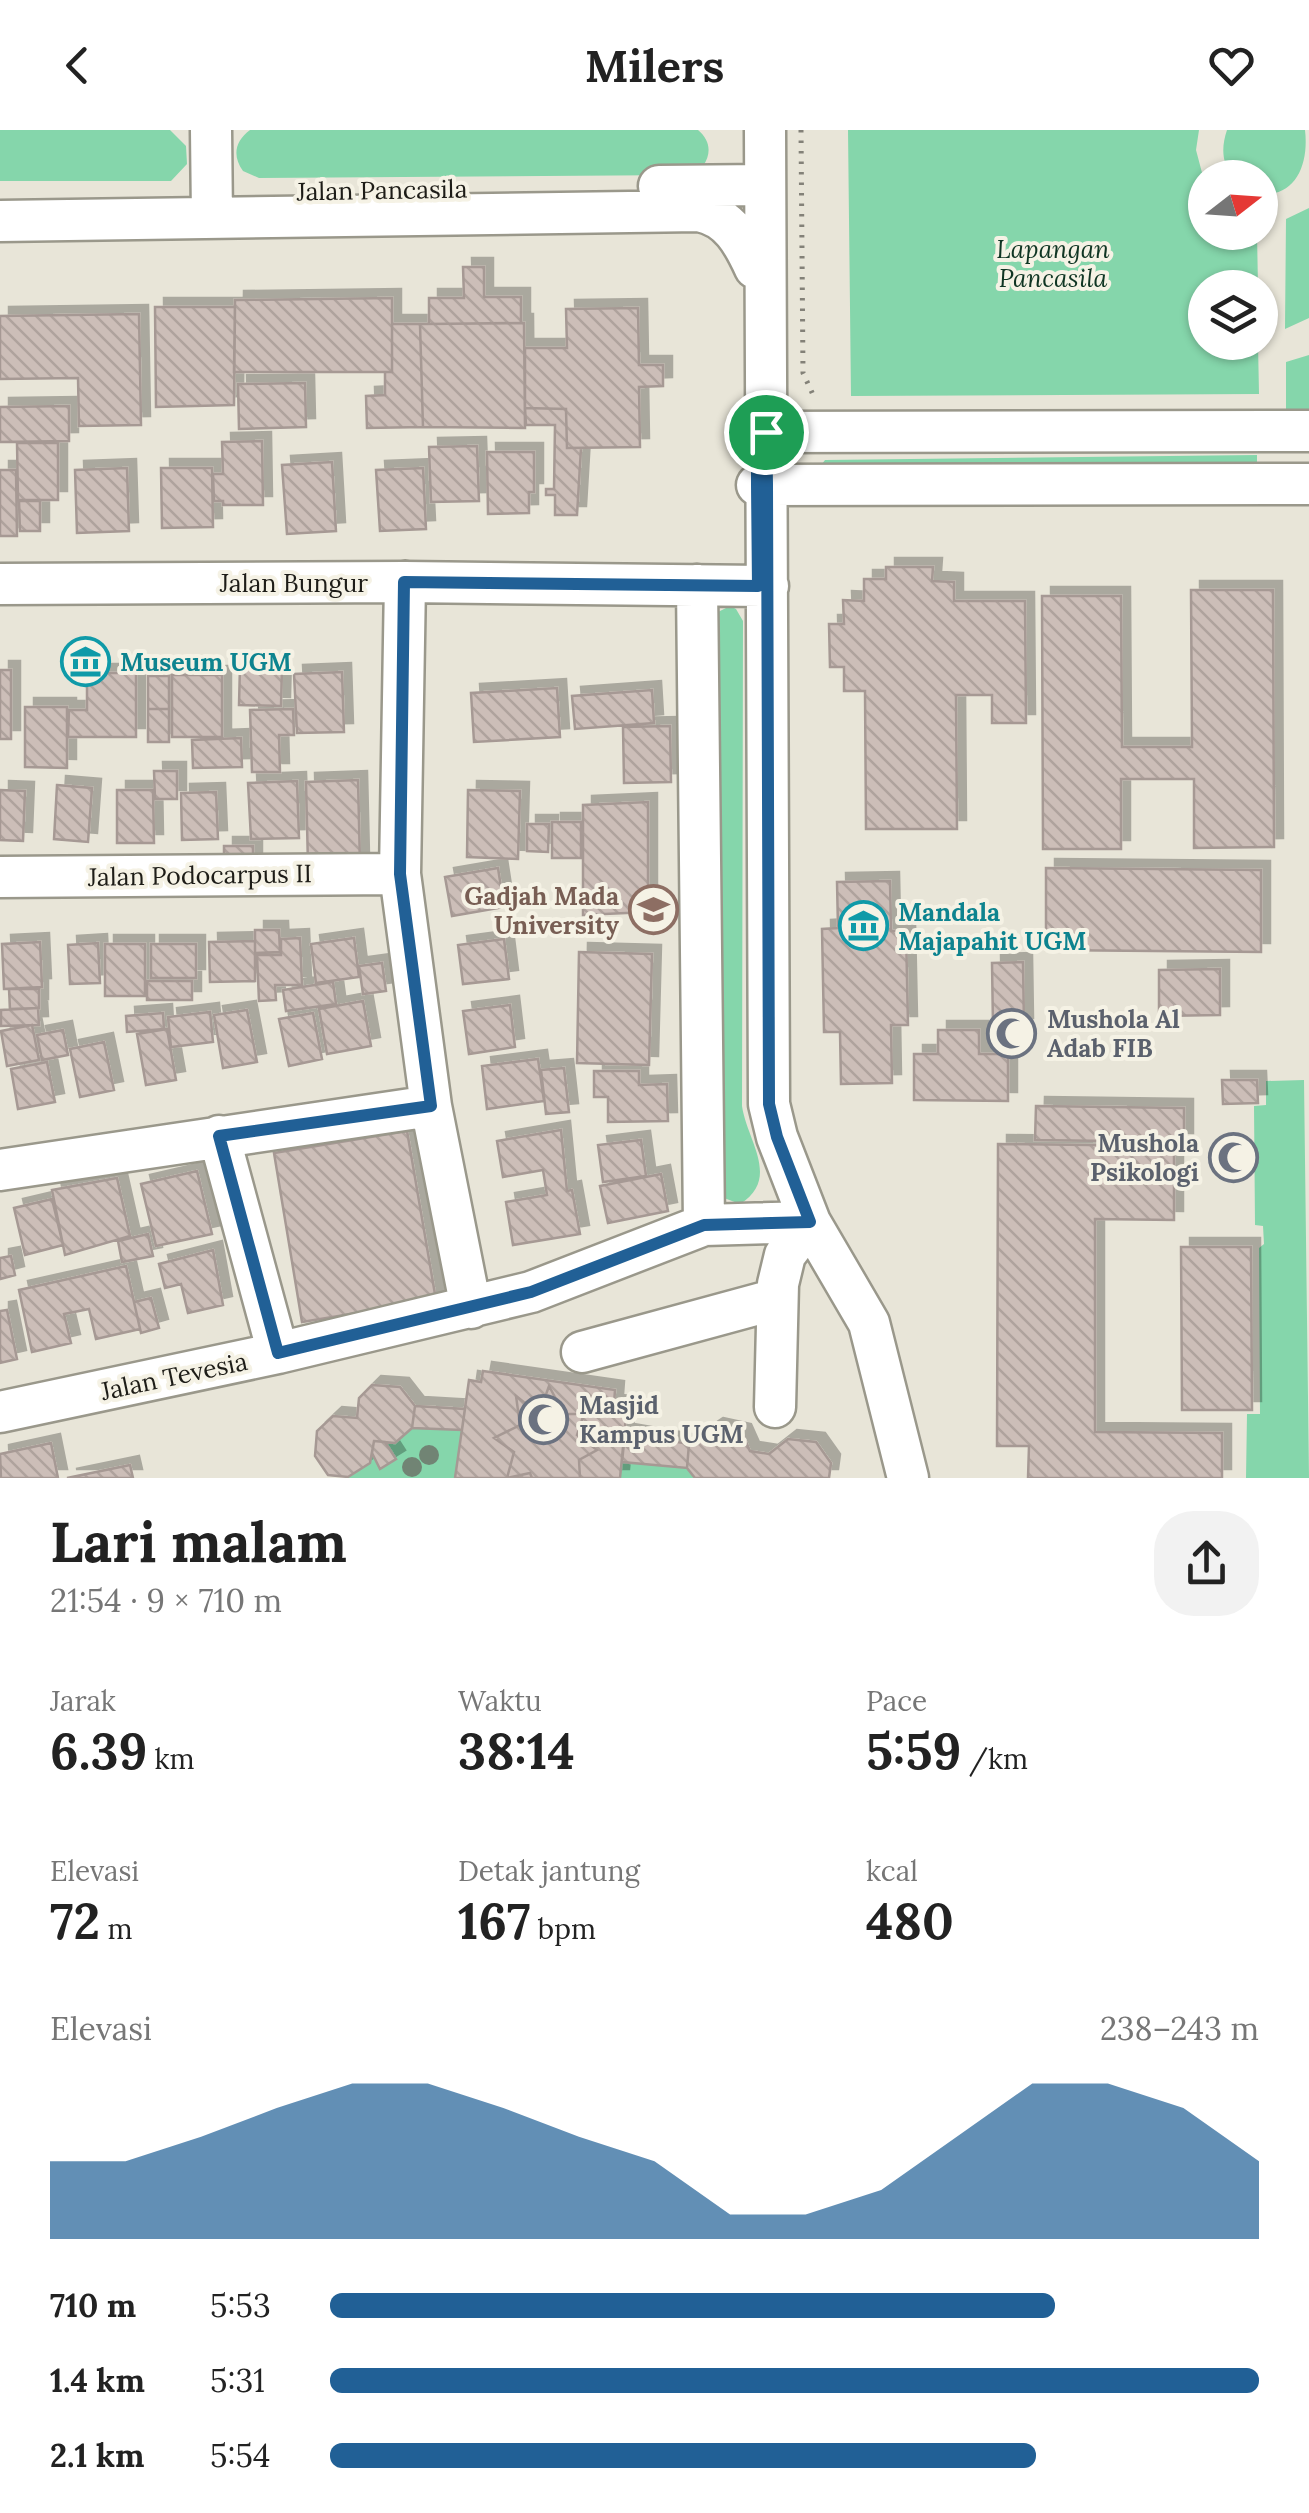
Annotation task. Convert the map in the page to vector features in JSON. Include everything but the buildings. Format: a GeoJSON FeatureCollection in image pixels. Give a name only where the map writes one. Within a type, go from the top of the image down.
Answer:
{"type":"FeatureCollection","features":[{"type":"Feature","properties":{"kind":"street"},"geometry":{"type":"LineString","coordinates":[[0,221],[212,205],[212,130]]}},
{"type":"Feature","properties":{"kind":"street"},"geometry":{"type":"LineString","coordinates":[[754,130],[760,185],[769,1104],[777,1137],[810,1222],[869,1323],[908,1478]]}},
{"type":"Feature","properties":{"kind":"street"},"geometry":{"type":"LineString","coordinates":[[762,432],[755,268],[765,130]]}},
{"type":"Feature","properties":{"kind":"street","name":"Jalan Pancasila"},"geometry":{"type":"LineString","coordinates":[[0,193],[212,205],[461,202],[760,185]]}},
{"type":"Feature","properties":{"kind":"street"},"geometry":{"type":"LineString","coordinates":[[461,202],[707,212],[723,220],[737,234],[755,268]]}},
{"type":"Feature","properties":{"kind":"street"},"geometry":{"type":"LineString","coordinates":[[762,432],[1309,431]]}},
{"type":"Feature","properties":{"kind":"street"},"geometry":{"type":"LineString","coordinates":[[762,485],[1309,484]]}},
{"type":"Feature","properties":{"kind":"street"},"geometry":{"type":"LineString","coordinates":[[404,582],[400,874],[431,1106],[471,1308]]}},
{"type":"Feature","properties":{"kind":"street","name":"Jalan Bungur"},"geometry":{"type":"LineString","coordinates":[[0,584],[404,582],[763,586]]}},
{"type":"Feature","properties":{"kind":"street"},"geometry":{"type":"LineString","coordinates":[[697,585],[704,1225]]}},
{"type":"Feature","properties":{"kind":"street","name":"Jalan Podocarpus II"},"geometry":{"type":"LineString","coordinates":[[0,877],[400,874]]}},
{"type":"Feature","properties":{"kind":"street"},"geometry":{"type":"LineString","coordinates":[[0,1170],[431,1106]]}},
{"type":"Feature","properties":{"kind":"street"},"geometry":{"type":"LineString","coordinates":[[219,1136],[278,1353]]}},
{"type":"Feature","properties":{"kind":"street"},"geometry":{"type":"LineString","coordinates":[[775,1406],[777,1299],[785,1255],[810,1222]]}},
{"type":"Feature","properties":{"kind":"street","name":"Jalan Tevesia"},"geometry":{"type":"LineString","coordinates":[[0,1412],[471,1308],[531,1292],[704,1225],[810,1222]]}},
{"type":"Feature","properties":{"kind":"street"},"geometry":{"type":"LineString","coordinates":[[582,1352],[777,1299]]}},
{"type":"Feature","properties":{"kind":"path"},"geometry":{"type":"LineString","coordinates":[[801,130],[803,373],[816,400]]}},
{"type":"Feature","properties":{"kind":"green space"},"geometry":{"type":"Polygon","coordinates":[[[0,130],[170,130],[186,146],[187,164],[171,181],[0,181],[0,130]]]}},
{"type":"Feature","properties":{"kind":"green space"},"geometry":{"type":"Polygon","coordinates":[[[250,130],[698,130],[709,152],[703,166],[687,175],[259,178],[243,171],[237,160],[238,144],[250,130]]]}},
{"type":"Feature","properties":{"kind":"green space","name":"Lapangan Pancasila"},"geometry":{"type":"Polygon","coordinates":[[[848,130],[1199,130],[1199,160],[1188,160],[1188,250],[1257,250],[1258,270],[1188,270],[1188,360],[1258,360],[1259,394],[851,396],[848,130]]]}},
{"type":"Feature","properties":{"kind":"green space"},"geometry":{"type":"Polygon","coordinates":[[[1227,130],[1305,130],[1305,155],[1298,176],[1278,192],[1278,160],[1225,160],[1227,130]]]}},
{"type":"Feature","properties":{"kind":"green space"},"geometry":{"type":"Polygon","coordinates":[[[1309,208],[1309,318],[1285,329],[1286,219],[1309,208]]]}},
{"type":"Feature","properties":{"kind":"green space"},"geometry":{"type":"Polygon","coordinates":[[[1309,355],[1309,412],[1286,416],[1286,362],[1309,355]]]}},
{"type":"Feature","properties":{"kind":"green space"},"geometry":{"type":"Polygon","coordinates":[[[1257,455],[1257,463],[825,468],[822,464],[825,460],[1257,455]]]}},
{"type":"Feature","properties":{"kind":"green space"},"geometry":{"type":"Polygon","coordinates":[[[730,606],[743,621],[742,1106],[760,1171],[752,1194],[740,1204],[724,1198],[716,613],[730,606]]]}},
{"type":"Feature","properties":{"kind":"green space"},"geometry":{"type":"Polygon","coordinates":[[[1304,1080],[1309,1478],[1246,1478],[1247,1414],[1260,1414],[1259,1248],[1264,1244],[1263,1226],[1255,1225],[1254,1106],[1266,1105],[1266,1081],[1304,1080]]]}},
{"type":"Feature","properties":{"kind":"green space"},"geometry":{"type":"Polygon","coordinates":[[[412,1428],[462,1430],[455,1478],[348,1478],[370,1463],[374,1441],[395,1443],[412,1428]]]}},
{"type":"Feature","properties":{"kind":"green space"},"geometry":{"type":"Polygon","coordinates":[[[622,1462],[687,1468],[695,1478],[620,1478],[622,1462]]]}},
{"type":"Feature","properties":{"kind":"place","name":"Museum UGM"},"geometry":{"type":"Point","coordinates":[85,662]}},
{"type":"Feature","properties":{"kind":"place","name":"Gadjah Mada University"},"geometry":{"type":"Point","coordinates":[654,910]}},
{"type":"Feature","properties":{"kind":"place","name":"Mandala Majapahit UGM"},"geometry":{"type":"Point","coordinates":[863,926]}},
{"type":"Feature","properties":{"kind":"place","name":"Mushola Al Adab FIB"},"geometry":{"type":"Point","coordinates":[1012,1033]}},
{"type":"Feature","properties":{"kind":"place","name":"Mushola Psikologi"},"geometry":{"type":"Point","coordinates":[1234,1157]}},
{"type":"Feature","properties":{"kind":"place","name":"Masjid Kampus UGM"},"geometry":{"type":"Point","coordinates":[544,1419]}},
{"type":"Feature","properties":{"kind":"route"},"geometry":{"type":"LineString","coordinates":[[766,432],[757,432],[757,485],[767,484],[769,1104],[777,1137],[810,1222],[704,1225],[531,1292],[278,1353],[219,1136],[431,1106],[400,874],[404,582],[758,586],[757,485],[767,484],[766,432]]}}]}
